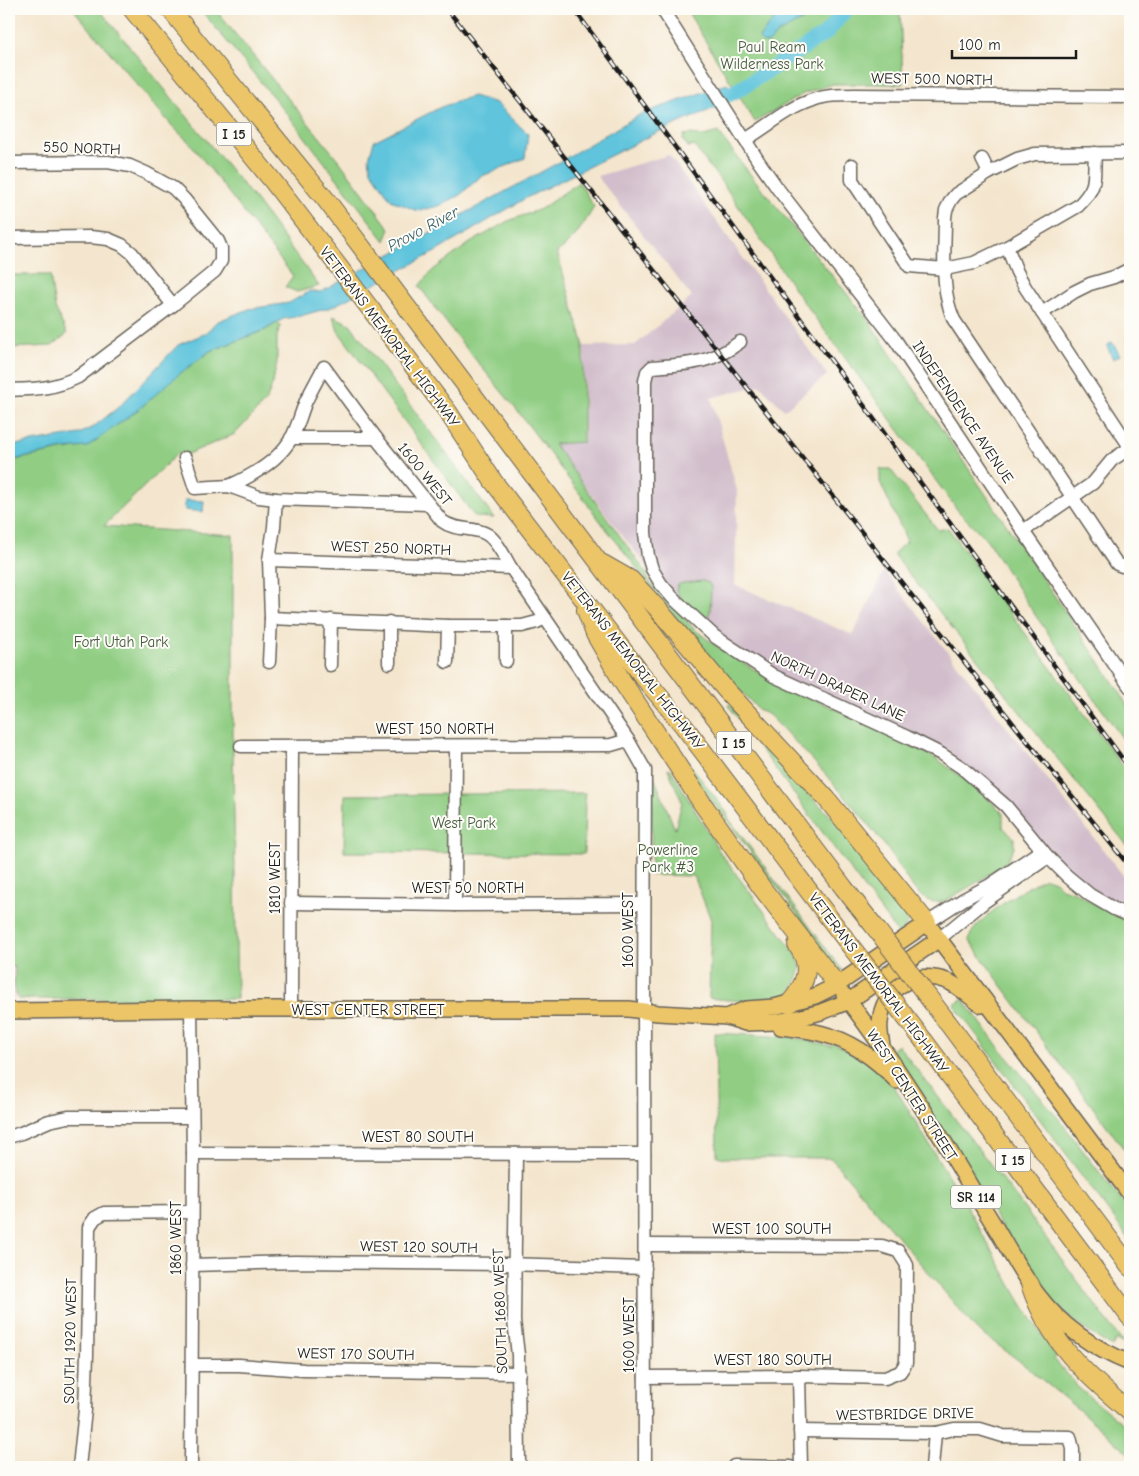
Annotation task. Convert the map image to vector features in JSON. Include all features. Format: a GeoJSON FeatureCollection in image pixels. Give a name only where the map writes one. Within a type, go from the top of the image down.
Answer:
{"type":"FeatureCollection","features":[{"type":"Feature","properties":{"kind":"highway","name":"VETERANS MEMORIAL HIGHWAY"},"geometry":{"type":"LineString","coordinates":[[132,9],[272,180],[335,262],[448,412],[493,481],[683,725],[924,1041],[1130,1317]]}},
{"type":"Feature","properties":{"kind":"highway","name":"VETERANS MEMORIAL HIGHWAY"},"geometry":{"type":"LineString","coordinates":[[170,9],[289,154],[402,300],[595,559],[948,1023],[1130,1267]]}},
{"type":"Feature","properties":{"kind":"highway"},"geometry":{"type":"LineString","coordinates":[[595,559],[631,580],[657,608],[726,690],[826,798],[927,922]]}},
{"type":"Feature","properties":{"kind":"highway"},"geometry":{"type":"LineString","coordinates":[[581,596],[595,634],[622,681],[718,827],[837,985]]}},
{"type":"Feature","properties":{"kind":"highway"},"geometry":{"type":"LineString","coordinates":[[789,1004],[802,987],[806,973],[805,958],[793,936],[791,925]]}},
{"type":"Feature","properties":{"kind":"highway"},"geometry":{"type":"LineString","coordinates":[[1030,1284],[1042,1315],[1068,1353],[1087,1375],[1130,1412]]}},
{"type":"Feature","properties":{"kind":"main road"},"geometry":{"type":"LineString","coordinates":[[927,922],[1130,1194]]}},
{"type":"Feature","properties":{"kind":"main road","name":"WEST CENTER STREET"},"geometry":{"type":"LineString","coordinates":[[727,1016],[746,1009],[774,1007],[815,996],[837,985],[927,922]]}},
{"type":"Feature","properties":{"kind":"main road","name":"WEST CENTER STREET"},"geometry":{"type":"LineString","coordinates":[[9,1011],[630,1009],[727,1016],[745,1023],[757,1023],[808,1016],[849,1001],[939,939]]}},
{"type":"Feature","properties":{"kind":"main road"},"geometry":{"type":"LineString","coordinates":[[883,1048],[880,1024],[884,1008],[893,992],[910,980],[930,976],[947,981],[955,984],[974,1000],[990,1008]]}},
{"type":"Feature","properties":{"kind":"main road","name":"WEST CENTER STREET"},"geometry":{"type":"LineString","coordinates":[[837,985],[924,1109],[1030,1284],[1052,1311],[1083,1338],[1130,1363]]}},
{"type":"Feature","properties":{"kind":"main road","name":"SR 114"},"geometry":{"type":"LineString","coordinates":[[757,1023],[813,1031],[848,1044],[867,1055],[882,1067],[924,1109]]}},
{"type":"Feature","properties":{"kind":"street","name":"INDEPENDENCE AVENUE"},"geometry":{"type":"LineString","coordinates":[[662,9],[758,162],[896,341],[1023,531],[1130,685]]}},
{"type":"Feature","properties":{"kind":"street","name":"WEST 500 NORTH"},"geometry":{"type":"LineString","coordinates":[[745,140],[796,108],[813,100],[832,96],[1130,97]]}},
{"type":"Feature","properties":{"kind":"street"},"geometry":{"type":"LineString","coordinates":[[852,165],[852,180],[909,266],[945,269],[974,264],[1078,206],[1086,198],[1094,182],[1095,153]]}},
{"type":"Feature","properties":{"kind":"street"},"geometry":{"type":"LineString","coordinates":[[1122,566],[1117,564],[1071,497],[954,320],[946,295],[945,218],[946,210],[956,194],[989,172],[1017,158],[1035,154],[1130,154]]}},
{"type":"Feature","properties":{"kind":"street"},"geometry":{"type":"LineString","coordinates":[[982,160],[989,172]]}},
{"type":"Feature","properties":{"kind":"street","name":"550 NORTH"},"geometry":{"type":"LineString","coordinates":[[9,163],[108,162],[130,166],[173,188],[218,241],[221,248],[221,261],[216,271],[78,377],[61,385],[38,390],[9,390]]}},
{"type":"Feature","properties":{"kind":"street"},"geometry":{"type":"LineString","coordinates":[[9,238],[90,237],[108,239],[122,245],[132,254],[173,305]]}},
{"type":"Feature","properties":{"kind":"street"},"geometry":{"type":"LineString","coordinates":[[1007,247],[1021,280],[1130,447],[1112,460],[1092,483],[1023,531]]}},
{"type":"Feature","properties":{"kind":"street"},"geometry":{"type":"LineString","coordinates":[[1042,312],[1090,284],[1114,277],[1130,269]]}},
{"type":"Feature","properties":{"kind":"street","name":"NORTH DRAPER LANE"},"geometry":{"type":"LineString","coordinates":[[740,342],[708,360],[652,368],[647,372],[645,381],[645,533],[652,569],[661,584],[673,598],[714,636],[774,676],[908,737],[961,767],[1006,806],[1045,854],[1067,876],[1090,895],[1130,916]]}},
{"type":"Feature","properties":{"kind":"street","name":"1600 WEST"},"geometry":{"type":"LineString","coordinates":[[291,438],[307,400],[324,367],[376,438],[447,525],[481,532],[488,535],[494,541],[628,740],[645,770],[645,1467]]}},
{"type":"Feature","properties":{"kind":"street"},"geometry":{"type":"LineString","coordinates":[[185,458],[195,488],[229,486],[248,477],[268,463],[282,450],[291,438],[376,438]]}},
{"type":"Feature","properties":{"kind":"street"},"geometry":{"type":"LineString","coordinates":[[229,486],[259,497],[276,499],[428,504]]}},
{"type":"Feature","properties":{"kind":"street"},"geometry":{"type":"LineString","coordinates":[[269,662],[271,618],[270,560],[276,499]]}},
{"type":"Feature","properties":{"kind":"street","name":"WEST 250 NORTH"},"geometry":{"type":"LineString","coordinates":[[270,560],[511,568]]}},
{"type":"Feature","properties":{"kind":"street"},"geometry":{"type":"LineString","coordinates":[[271,618],[448,626],[522,626],[545,618]]}},
{"type":"Feature","properties":{"kind":"street"},"geometry":{"type":"LineString","coordinates":[[330,664],[331,620]]}},
{"type":"Feature","properties":{"kind":"street"},"geometry":{"type":"LineString","coordinates":[[389,622],[389,663]]}},
{"type":"Feature","properties":{"kind":"street"},"geometry":{"type":"LineString","coordinates":[[447,662],[448,626]]}},
{"type":"Feature","properties":{"kind":"street"},"geometry":{"type":"LineString","coordinates":[[506,626],[506,661]]}},
{"type":"Feature","properties":{"kind":"street","name":"WEST 150 NORTH"},"geometry":{"type":"LineString","coordinates":[[240,746],[611,745],[628,740]]}},
{"type":"Feature","properties":{"kind":"street","name":"1810 WEST"},"geometry":{"type":"LineString","coordinates":[[290,1010],[292,746]]}},
{"type":"Feature","properties":{"kind":"street"},"geometry":{"type":"LineString","coordinates":[[455,904],[456,746]]}},
{"type":"Feature","properties":{"kind":"street","name":"WEST CENTER STREET"},"geometry":{"type":"LineString","coordinates":[[927,922],[1045,854]]}},
{"type":"Feature","properties":{"kind":"street","name":"WEST CENTER STREET"},"geometry":{"type":"LineString","coordinates":[[939,939],[1045,854]]}},
{"type":"Feature","properties":{"kind":"street","name":"WEST 50 NORTH"},"geometry":{"type":"LineString","coordinates":[[291,903],[644,904]]}},
{"type":"Feature","properties":{"kind":"street","name":"1860 WEST"},"geometry":{"type":"LineString","coordinates":[[191,1009],[191,1467]]}},
{"type":"Feature","properties":{"kind":"street"},"geometry":{"type":"LineString","coordinates":[[9,1137],[68,1117],[192,1117]]}},
{"type":"Feature","properties":{"kind":"street","name":"WEST 80 SOUTH"},"geometry":{"type":"LineString","coordinates":[[192,1153],[644,1154]]}},
{"type":"Feature","properties":{"kind":"street","name":"SOUTH 1680 WEST"},"geometry":{"type":"LineString","coordinates":[[516,1154],[514,1321],[519,1373],[519,1467]]}},
{"type":"Feature","properties":{"kind":"street","name":"SOUTH 1920 WEST"},"geometry":{"type":"LineString","coordinates":[[79,1467],[85,1410],[88,1232],[91,1222],[104,1213],[192,1212]]}},
{"type":"Feature","properties":{"kind":"street","name":"WEST 100 SOUTH"},"geometry":{"type":"LineString","coordinates":[[644,1245],[882,1246],[898,1252],[907,1265],[906,1363],[900,1372]]}},
{"type":"Feature","properties":{"kind":"street","name":"WEST 120 SOUTH"},"geometry":{"type":"LineString","coordinates":[[192,1265],[295,1262],[514,1264],[645,1268]]}},
{"type":"Feature","properties":{"kind":"street","name":"WEST 170 SOUTH"},"geometry":{"type":"LineString","coordinates":[[192,1365],[240,1365],[304,1370],[519,1373]]}},
{"type":"Feature","properties":{"kind":"street","name":"WEST 180 SOUTH"},"geometry":{"type":"LineString","coordinates":[[645,1377],[799,1376],[885,1378],[900,1372]]}},
{"type":"Feature","properties":{"kind":"street"},"geometry":{"type":"LineString","coordinates":[[799,1376],[801,1467]]}},
{"type":"Feature","properties":{"kind":"street","name":"WESTBRIDGE DRIVE"},"geometry":{"type":"LineString","coordinates":[[800,1432],[935,1433],[954,1429],[980,1429],[1003,1436],[1070,1438],[1073,1449],[1073,1467]]}},
{"type":"Feature","properties":{"kind":"street"},"geometry":{"type":"LineString","coordinates":[[932,1467],[935,1433]]}},
{"type":"Feature","properties":{"kind":"street"},"geometry":{"type":"LineString","coordinates":[[734,1466],[790,1467]]}},
{"type":"Feature","properties":{"kind":"shaded area"},"geometry":{"type":"Polygon","coordinates":[[[669,155],[827,375],[784,410],[760,385],[711,398],[737,490],[735,585],[853,635],[884,571],[1130,884],[1130,916],[1090,895],[961,767],[774,676],[714,636],[661,584],[553,443],[584,442],[584,346],[635,345],[692,297],[597,176],[669,155]]]}},
{"type":"Feature","properties":{"kind":"shaded area"},"geometry":{"type":"Polygon","coordinates":[[[9,966],[15,967],[14,989],[18,999],[9,999],[9,966]]]}},
{"type":"Feature","properties":{"kind":"green space"},"geometry":{"type":"Polygon","coordinates":[[[73,9],[99,9],[257,202],[319,286],[297,292],[285,287],[293,276],[190,143],[173,127],[73,9]]]}},
{"type":"Feature","properties":{"kind":"green space"},"geometry":{"type":"Polygon","coordinates":[[[200,9],[215,9],[340,162],[390,229],[385,241],[288,115],[200,9]]]}},
{"type":"Feature","properties":{"kind":"green space","name":"Paul Ream Wilderness Park"},"geometry":{"type":"Polygon","coordinates":[[[686,9],[900,9],[903,84],[833,84],[803,94],[755,122],[686,9]]]}},
{"type":"Feature","properties":{"kind":"green space"},"geometry":{"type":"Polygon","coordinates":[[[718,132],[865,316],[1121,694],[1130,711],[1130,749],[1033,612],[987,540],[959,512],[797,293],[726,188],[694,146],[688,147],[683,140],[684,135],[704,136],[718,132]]]}},
{"type":"Feature","properties":{"kind":"green space"},"geometry":{"type":"Polygon","coordinates":[[[579,182],[594,207],[574,237],[557,252],[583,342],[583,442],[554,444],[645,571],[650,582],[694,629],[719,648],[765,676],[910,744],[937,759],[973,785],[1003,813],[1003,827],[1014,838],[1014,847],[1007,861],[981,880],[945,901],[932,902],[921,896],[883,843],[828,777],[769,715],[760,711],[702,651],[419,286],[433,270],[470,243],[508,221],[541,209],[579,182]]]}},
{"type":"Feature","properties":{"kind":"green space"},"geometry":{"type":"Polygon","coordinates":[[[9,275],[50,275],[55,308],[67,334],[52,346],[9,348],[9,275]]]}},
{"type":"Feature","properties":{"kind":"green space"},"geometry":{"type":"Polygon","coordinates":[[[333,316],[350,324],[494,518],[475,517],[338,331],[333,316]]]}},
{"type":"Feature","properties":{"kind":"green space","name":"Fort Utah Park"},"geometry":{"type":"Polygon","coordinates":[[[277,323],[281,326],[277,336],[277,362],[272,386],[266,401],[235,434],[183,456],[178,453],[104,526],[233,535],[233,756],[237,999],[18,999],[14,989],[15,967],[9,966],[9,461],[71,449],[210,351],[265,330],[277,323]]]}},
{"type":"Feature","properties":{"kind":"green space"},"geometry":{"type":"Polygon","coordinates":[[[880,469],[890,469],[938,530],[948,528],[1130,776],[1130,849],[893,554],[907,541],[880,482],[880,469]]]}},
{"type":"Feature","properties":{"kind":"green space"},"geometry":{"type":"Polygon","coordinates":[[[703,581],[709,583],[711,587],[710,612],[709,615],[700,617],[679,596],[676,590],[678,585],[682,583],[703,581]]]}},
{"type":"Feature","properties":{"kind":"green space"},"geometry":{"type":"Polygon","coordinates":[[[730,704],[797,783],[836,821],[910,915],[907,926],[898,934],[728,705],[730,704]]]}},
{"type":"Feature","properties":{"kind":"green space"},"geometry":{"type":"Polygon","coordinates":[[[685,758],[843,971],[839,970],[699,783],[683,760],[685,758]]]}},
{"type":"Feature","properties":{"kind":"green space","name":"Powerline Park #3"},"geometry":{"type":"Polygon","coordinates":[[[670,768],[721,854],[796,954],[801,969],[792,990],[786,995],[765,1001],[709,998],[711,920],[694,876],[651,875],[652,772],[675,829],[682,802],[668,769],[670,768]]]}},
{"type":"Feature","properties":{"kind":"green space","name":"West Park"},"geometry":{"type":"Polygon","coordinates":[[[585,793],[584,854],[344,852],[345,795],[585,793]]]}},
{"type":"Feature","properties":{"kind":"green space"},"geometry":{"type":"Polygon","coordinates":[[[1046,878],[1055,881],[1062,888],[1077,893],[1097,906],[1130,922],[1130,1157],[969,940],[972,933],[989,914],[1027,887],[1046,878]]]}},
{"type":"Feature","properties":{"kind":"green space"},"geometry":{"type":"Polygon","coordinates":[[[963,999],[1001,1050],[1058,1118],[1130,1212],[1130,1240],[954,1005],[963,999]]]}},
{"type":"Feature","properties":{"kind":"green space"},"geometry":{"type":"Polygon","coordinates":[[[715,1033],[788,1037],[831,1046],[833,1043],[869,1061],[895,1088],[963,1200],[1021,1302],[1056,1357],[1054,1359],[1082,1391],[1130,1429],[1130,1455],[1018,1360],[976,1329],[831,1158],[725,1158],[717,1156],[715,1033]]]}},
{"type":"Feature","properties":{"kind":"green space"},"geometry":{"type":"Polygon","coordinates":[[[898,1045],[1018,1200],[1124,1344],[1116,1340],[1112,1347],[1102,1341],[1075,1321],[1041,1291],[892,1049],[898,1045]]]}},
{"type":"Feature","properties":{"kind":"water"},"geometry":{"type":"Polygon","coordinates":[[[793,9],[808,9],[803,20],[778,33],[769,43],[761,41],[759,38],[773,20],[793,9]]]}},
{"type":"Feature","properties":{"kind":"water"},"geometry":{"type":"Polygon","coordinates":[[[727,84],[738,98],[656,133],[526,198],[437,251],[332,307],[283,319],[265,330],[210,351],[178,375],[139,409],[87,447],[65,449],[9,461],[9,446],[79,434],[92,428],[120,406],[178,345],[206,333],[216,322],[249,309],[289,303],[310,291],[321,292],[552,166],[641,114],[727,84]]]}},
{"type":"Feature","properties":{"kind":"water"},"geometry":{"type":"Polygon","coordinates":[[[473,96],[496,103],[528,134],[525,158],[480,177],[460,195],[439,206],[417,211],[391,200],[371,170],[369,158],[374,141],[441,107],[473,96]]]}},
{"type":"Feature","properties":{"kind":"water"},"geometry":{"type":"Polygon","coordinates":[[[1112,342],[1120,355],[1113,359],[1107,346],[1112,342]]]}},
{"type":"Feature","properties":{"kind":"water"},"geometry":{"type":"Polygon","coordinates":[[[185,500],[204,501],[203,512],[185,510],[185,500]]]}},
{"type":"Feature","properties":{"kind":"waterway","name":"Provo River"},"geometry":{"type":"LineString","coordinates":[[716,101],[743,87],[825,34],[847,9]]}},
{"type":"Feature","properties":{"kind":"railway"},"geometry":{"type":"LineString","coordinates":[[447,9],[1024,737],[1130,867]]}},
{"type":"Feature","properties":{"kind":"railway"},"geometry":{"type":"LineString","coordinates":[[574,9],[1130,769]]}}]}
